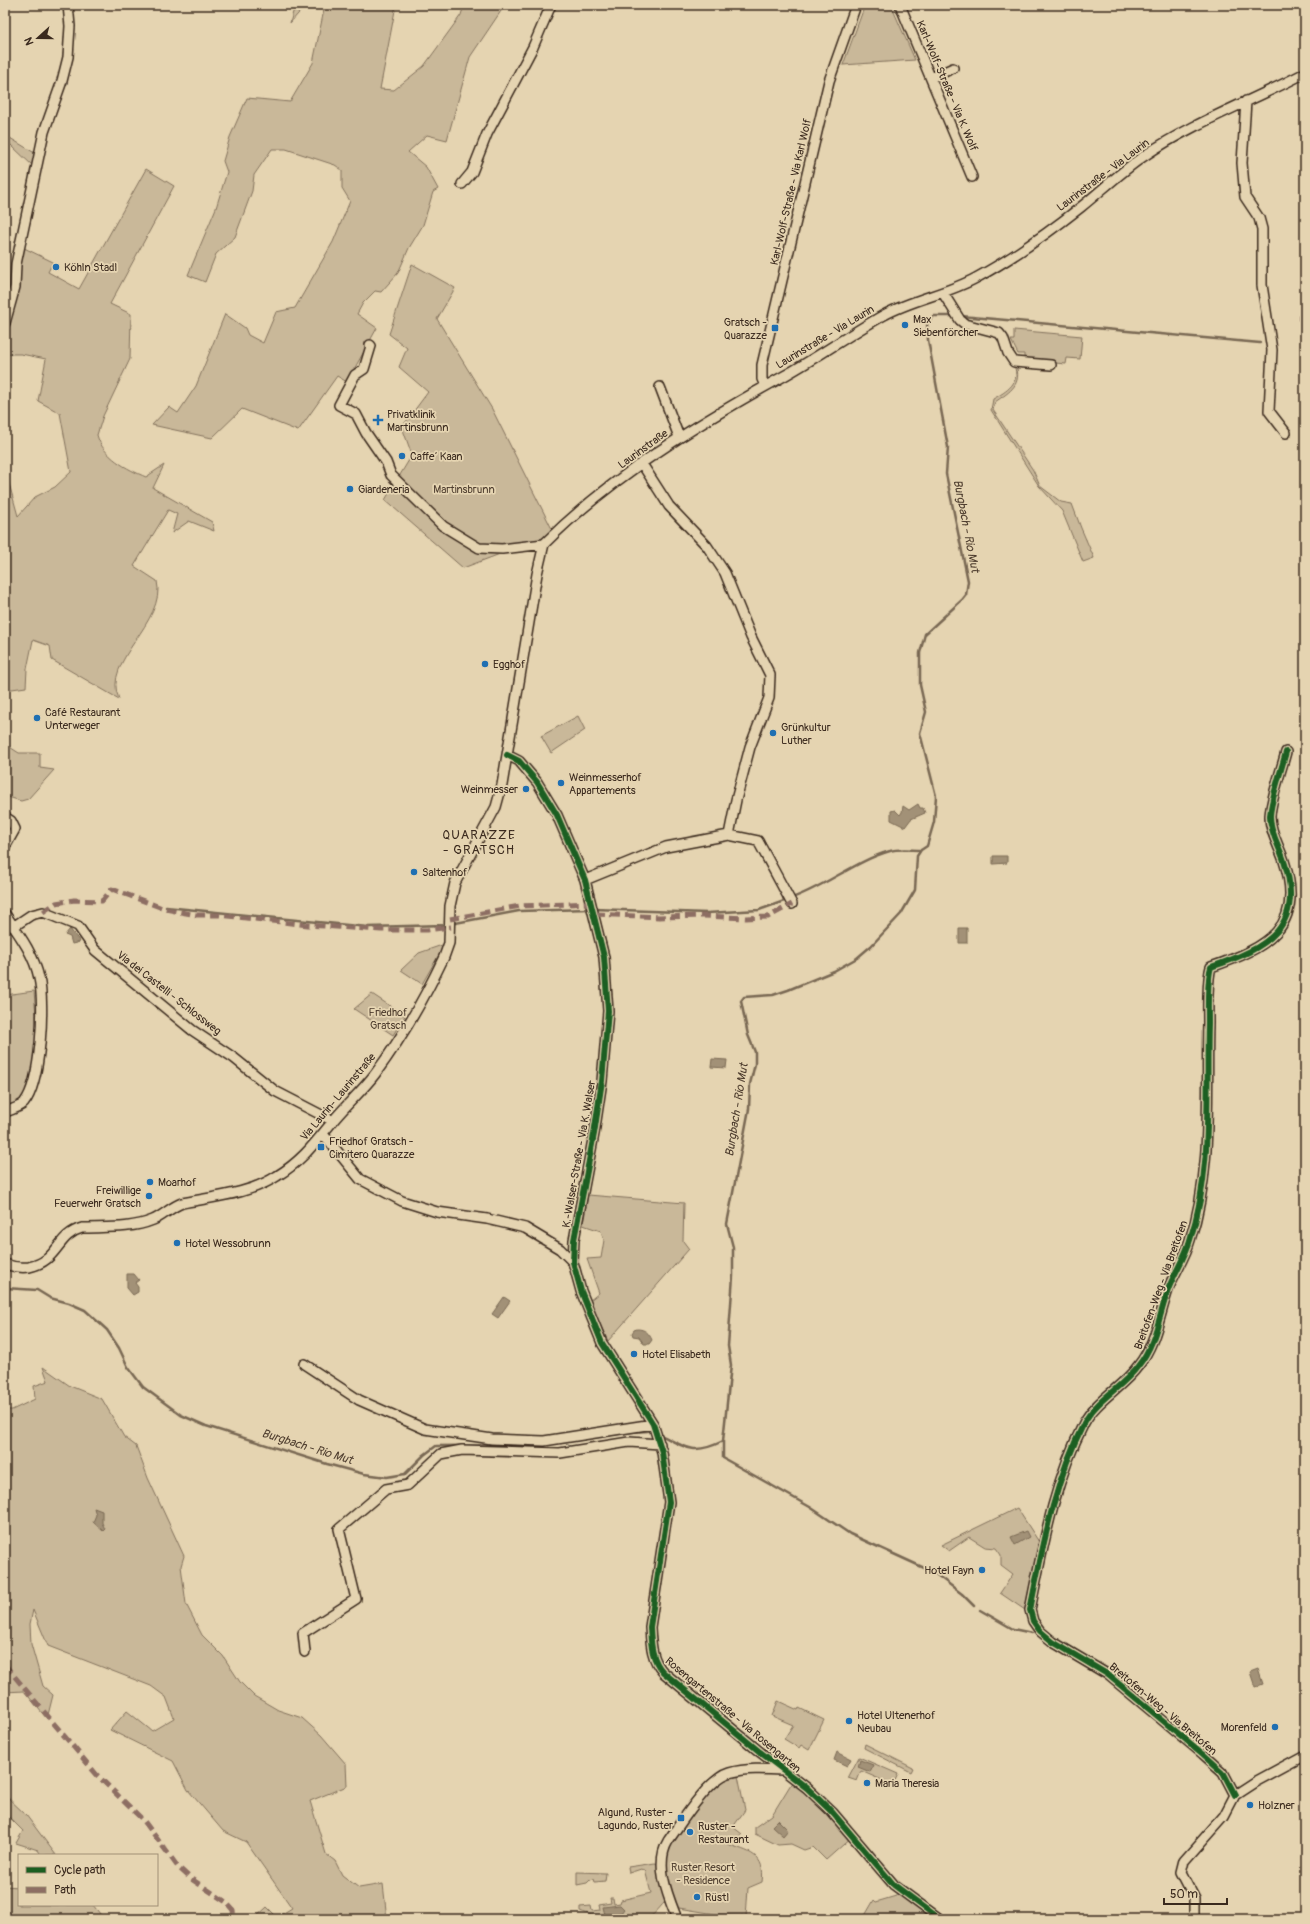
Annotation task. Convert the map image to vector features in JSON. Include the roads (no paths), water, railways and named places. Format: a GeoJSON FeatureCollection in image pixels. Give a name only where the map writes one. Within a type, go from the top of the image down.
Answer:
{"type":"FeatureCollection","features":[{"type":"Feature","properties":{"kind":"street"},"geometry":{"type":"LineString","coordinates":[[5,323],[15,287],[16,264],[44,132],[68,57],[70,26],[68,5]]}},
{"type":"Feature","properties":{"kind":"street"},"geometry":{"type":"LineString","coordinates":[[462,184],[472,172],[487,134],[533,47],[551,5]]}},
{"type":"Feature","properties":{"kind":"street","name":"Karl-Wolf-Straße - Via Karl Wolf"},"geometry":{"type":"LineString","coordinates":[[765,386],[762,379],[762,365],[829,81],[856,5]]}},
{"type":"Feature","properties":{"kind":"street","name":"Karl-Wolf-Straße - Via K. Wolf"},"geometry":{"type":"LineString","coordinates":[[900,5],[972,177]]}},
{"type":"Feature","properties":{"kind":"street"},"geometry":{"type":"LineString","coordinates":[[931,78],[953,68]]}},
{"type":"Feature","properties":{"kind":"street","name":"Laurinstraße - Via Laurin"},"geometry":{"type":"LineString","coordinates":[[765,386],[885,315],[904,306],[943,293],[974,280],[1034,242],[1150,152],[1179,135],[1305,73]]}},
{"type":"Feature","properties":{"kind":"street"},"geometry":{"type":"LineString","coordinates":[[1246,101],[1242,163],[1245,197],[1259,218],[1262,229],[1262,285],[1272,350],[1269,411],[1286,433]]}},
{"type":"Feature","properties":{"kind":"street"},"geometry":{"type":"LineString","coordinates":[[943,293],[954,312],[965,324],[999,333],[1003,338],[1008,353],[1014,362],[1051,365]]}},
{"type":"Feature","properties":{"kind":"street"},"geometry":{"type":"LineString","coordinates":[[370,345],[372,346],[364,369],[355,375],[339,405],[356,414],[366,433],[386,462],[391,474],[443,526],[479,548],[502,549],[544,544]]}},
{"type":"Feature","properties":{"kind":"street","name":"Laurinstraße"},"geometry":{"type":"LineString","coordinates":[[544,544],[597,498],[642,464],[679,438],[765,386]]}},
{"type":"Feature","properties":{"kind":"street"},"geometry":{"type":"LineString","coordinates":[[660,387],[679,438]]}},
{"type":"Feature","properties":{"kind":"street"},"geometry":{"type":"LineString","coordinates":[[642,464],[669,506],[707,546],[725,573],[751,637],[770,676],[769,698],[750,747],[736,800],[729,835]]}},
{"type":"Feature","properties":{"kind":"street","name":"Via Laurin- Laurinstraße"},"geometry":{"type":"LineString","coordinates":[[5,1264],[22,1268],[38,1265],[47,1260],[69,1234],[82,1228],[137,1225],[155,1220],[174,1206],[182,1203],[232,1193],[262,1184],[294,1164],[315,1145],[333,1121],[375,1074],[398,1040],[444,957],[449,943],[450,906],[455,883],[496,807],[507,755],[537,574],[544,544]]}},
{"type":"Feature","properties":{"kind":"street","name":"Breitofen-Weg - Via Breitofen"},"geometry":{"type":"LineString","coordinates":[[1235,1795],[1223,1772],[1107,1674],[1053,1642],[1040,1631],[1033,1621],[1030,1610],[1045,1532],[1056,1492],[1070,1456],[1085,1421],[1098,1405],[1137,1368],[1148,1353],[1168,1290],[1192,1235],[1198,1214],[1208,1131],[1207,1056],[1211,967],[1248,953],[1270,938],[1283,924],[1291,905],[1290,882],[1270,818],[1286,752]]}},
{"type":"Feature","properties":{"kind":"street","name":"K.-Walser-Straße - Via K. Walser"},"geometry":{"type":"LineString","coordinates":[[507,755],[519,762],[537,782],[557,815],[586,880],[588,895],[595,914],[604,957],[608,1011],[594,1134],[574,1240],[573,1262],[581,1291],[602,1343],[653,1424],[660,1444]]}},
{"type":"Feature","properties":{"kind":"street"},"geometry":{"type":"LineString","coordinates":[[5,817],[11,821],[14,829],[13,835],[5,847]]}},
{"type":"Feature","properties":{"kind":"street"},"geometry":{"type":"LineString","coordinates":[[586,880],[666,847],[729,835],[758,841],[790,900]]}},
{"type":"Feature","properties":{"kind":"street","name":"Via dei Castelli - Schlossweg"},"geometry":{"type":"LineString","coordinates":[[13,927],[31,915],[43,912],[78,926],[95,950],[192,1030],[234,1058],[275,1090],[333,1121]]}},
{"type":"Feature","properties":{"kind":"street"},"geometry":{"type":"LineString","coordinates":[[5,914],[33,960],[39,978],[40,1037],[32,1090],[23,1104],[5,1112]]}},
{"type":"Feature","properties":{"kind":"street"},"geometry":{"type":"LineString","coordinates":[[324,1135],[360,1179],[402,1201],[437,1212],[487,1219],[525,1228],[560,1249],[573,1262]]}},
{"type":"Feature","properties":{"kind":"street"},"geometry":{"type":"LineString","coordinates":[[304,1364],[359,1400],[425,1430],[492,1439],[544,1441],[653,1424]]}},
{"type":"Feature","properties":{"kind":"street"},"geometry":{"type":"LineString","coordinates":[[305,1652],[303,1633],[356,1599],[338,1529],[386,1489],[408,1485],[441,1454],[462,1450],[560,1452],[629,1442],[660,1444]]}},
{"type":"Feature","properties":{"kind":"street","name":"Rosengartenstraße - Via Rosengarten"},"geometry":{"type":"LineString","coordinates":[[660,1444],[669,1502],[650,1627],[651,1644],[655,1661],[663,1672],[782,1770],[807,1788],[832,1812],[894,1885],[940,1919]]}},
{"type":"Feature","properties":{"kind":"street"},"geometry":{"type":"LineString","coordinates":[[1194,1919],[1194,1898],[1181,1873],[1181,1867],[1195,1847],[1224,1816],[1235,1795],[1253,1783],[1305,1755]]}},
{"type":"Feature","properties":{"kind":"street"},"geometry":{"type":"LineString","coordinates":[[677,1919],[666,1885],[661,1859],[663,1848],[701,1796],[721,1777],[742,1770],[782,1770]]}},
{"type":"Feature","properties":{"kind":"waterway","name":"Burgbach - Rio Mut"},"geometry":{"type":"LineString","coordinates":[[661,1435],[685,1447],[698,1449],[723,1441],[731,1365],[728,1346],[733,1276],[733,1247],[727,1224],[749,1109],[750,1084],[755,1064],[755,1052],[748,1035],[741,1001],[744,997],[773,995],[834,971],[857,958],[871,946],[901,914],[915,890],[917,856],[921,850],[927,846],[934,822],[936,796],[920,733],[926,712],[920,685],[920,653],[925,634],[962,600],[966,595],[968,581],[946,474],[948,447],[928,340],[927,323],[933,316],[954,316]]}},
{"type":"Feature","properties":{"kind":"waterway","name":"Burgbach - Rio Mut"},"geometry":{"type":"LineString","coordinates":[[961,316],[1260,343]]}},
{"type":"Feature","properties":{"kind":"waterway"},"geometry":{"type":"LineString","coordinates":[[792,898],[817,887],[877,855],[905,849],[921,850]]}},
{"type":"Feature","properties":{"kind":"waterway"},"geometry":{"type":"LineString","coordinates":[[594,909],[707,913],[759,910],[787,900]]}},
{"type":"Feature","properties":{"kind":"waterway"},"geometry":{"type":"LineString","coordinates":[[166,907],[368,927],[445,925],[519,911],[589,909]]}},
{"type":"Feature","properties":{"kind":"waterway","name":"Burgbach - Rio Mut"},"geometry":{"type":"LineString","coordinates":[[5,1288],[37,1290],[50,1298],[69,1303],[85,1310],[107,1330],[119,1348],[128,1367],[143,1387],[181,1415],[206,1426],[327,1464],[364,1474],[387,1477],[405,1474],[424,1455],[436,1446],[538,1445]]}},
{"type":"Feature","properties":{"kind":"waterway","name":"Burgbach - Rio Mut"},"geometry":{"type":"LineString","coordinates":[[551,1444],[631,1432],[648,1431]]}},
{"type":"Feature","properties":{"kind":"waterway"},"geometry":{"type":"LineString","coordinates":[[723,1441],[723,1458],[810,1507],[850,1534],[933,1572],[962,1594],[974,1606]]}},
{"type":"Feature","properties":{"kind":"waterway"},"geometry":{"type":"LineString","coordinates":[[980,1610],[1013,1629],[1032,1633]]}},
{"type":"Feature","properties":{"kind":"place","name":"Köhln Stadl"},"geometry":{"type":"Point","coordinates":[56,267]}},
{"type":"Feature","properties":{"kind":"place","name":"Max Siebenförcher"},"geometry":{"type":"Point","coordinates":[905,325]}},
{"type":"Feature","properties":{"kind":"place","name":"Gratsch - Quarazze"},"geometry":{"type":"Point","coordinates":[775,328]}},
{"type":"Feature","properties":{"kind":"place","name":"Privatklinik Martinsbrunn"},"geometry":{"type":"Point","coordinates":[378,420]}},
{"type":"Feature","properties":{"kind":"place","name":"Caffe‘ Kaan"},"geometry":{"type":"Point","coordinates":[402,456]}},
{"type":"Feature","properties":{"kind":"place","name":"Giardeneria"},"geometry":{"type":"Point","coordinates":[350,489]}},
{"type":"Feature","properties":{"kind":"place","name":"Egghof"},"geometry":{"type":"Point","coordinates":[485,664]}},
{"type":"Feature","properties":{"kind":"place","name":"Café Restaurant Unterweger"},"geometry":{"type":"Point","coordinates":[37,718]}},
{"type":"Feature","properties":{"kind":"place","name":"Grünkultur Luther"},"geometry":{"type":"Point","coordinates":[773,733]}},
{"type":"Feature","properties":{"kind":"place","name":"Weinmesserhof Appartements"},"geometry":{"type":"Point","coordinates":[561,783]}},
{"type":"Feature","properties":{"kind":"place","name":"Weinmesser"},"geometry":{"type":"Point","coordinates":[526,789]}},
{"type":"Feature","properties":{"kind":"place","name":"Saltenhof"},"geometry":{"type":"Point","coordinates":[414,872]}},
{"type":"Feature","properties":{"kind":"place","name":"Friedhof Gratsch - Cimitero Quarazze"},"geometry":{"type":"Point","coordinates":[321,1147]}},
{"type":"Feature","properties":{"kind":"place","name":"Moarhof"},"geometry":{"type":"Point","coordinates":[150,1182]}},
{"type":"Feature","properties":{"kind":"place","name":"Freiwillige Feuerwehr Gratsch"},"geometry":{"type":"Point","coordinates":[149,1196]}},
{"type":"Feature","properties":{"kind":"place","name":"Hotel Wessobrunn"},"geometry":{"type":"Point","coordinates":[177,1243]}},
{"type":"Feature","properties":{"kind":"place","name":"Hotel Elisabeth"},"geometry":{"type":"Point","coordinates":[634,1354]}},
{"type":"Feature","properties":{"kind":"place","name":"Hotel Fayn"},"geometry":{"type":"Point","coordinates":[982,1570]}},
{"type":"Feature","properties":{"kind":"place","name":"Hotel Ultenerhof Neubau"},"geometry":{"type":"Point","coordinates":[849,1721]}},
{"type":"Feature","properties":{"kind":"place","name":"Morenfeld"},"geometry":{"type":"Point","coordinates":[1275,1727]}},
{"type":"Feature","properties":{"kind":"place","name":"Maria Theresia"},"geometry":{"type":"Point","coordinates":[867,1783]}},
{"type":"Feature","properties":{"kind":"place","name":"Holzner"},"geometry":{"type":"Point","coordinates":[1250,1805]}},
{"type":"Feature","properties":{"kind":"place","name":"Algund, Ruster - Lagundo, Ruster"},"geometry":{"type":"Point","coordinates":[681,1818]}},
{"type":"Feature","properties":{"kind":"place","name":"Ruster - Restaurant"},"geometry":{"type":"Point","coordinates":[690,1832]}},
{"type":"Feature","properties":{"kind":"place","name":"Rüstl"},"geometry":{"type":"Point","coordinates":[697,1897]}},
{"type":"Feature","properties":{"kind":"district","name":"QUARAZZE - GRATSCH"},"geometry":{"type":"Point","coordinates":[479,842]}},
{"type":"Feature","properties":{"kind":"park label","name":"Martinsbrunn"},"geometry":{"type":"Point","coordinates":[464,489]}},
{"type":"Feature","properties":{"kind":"park label","name":"Friedhof Gratsch"},"geometry":{"type":"Point","coordinates":[388,1018]}},
{"type":"Feature","properties":{"kind":"park label","name":"Ruster Resort - Residence"},"geometry":{"type":"Point","coordinates":[703,1873]}}]}
